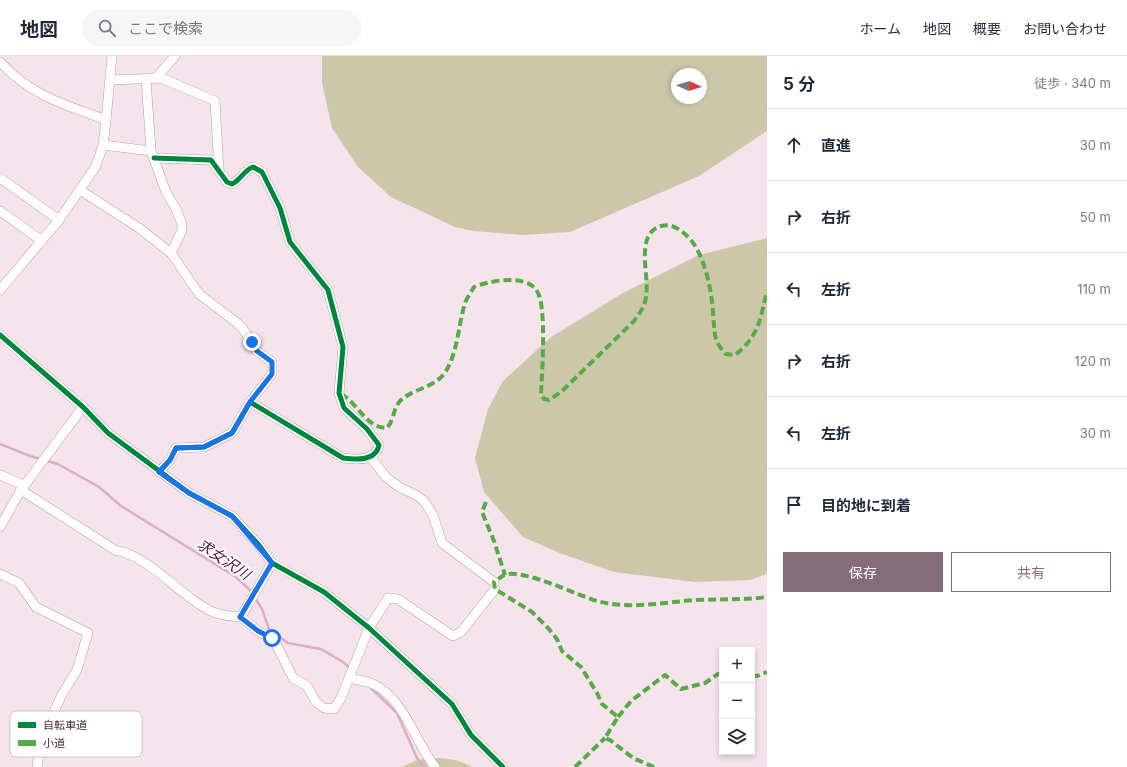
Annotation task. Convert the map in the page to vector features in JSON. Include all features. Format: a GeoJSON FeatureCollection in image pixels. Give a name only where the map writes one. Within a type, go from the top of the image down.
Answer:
{"type":"FeatureCollection","features":[{"type":"Feature","properties":{"kind":"street"},"geometry":{"type":"LineString","coordinates":[[0,290],[42,241],[96,166],[103,145],[112,56]]}},
{"type":"Feature","properties":{"kind":"street"},"geometry":{"type":"LineString","coordinates":[[156,78],[175,56]]}},
{"type":"Feature","properties":{"kind":"street"},"geometry":{"type":"LineString","coordinates":[[0,62],[30,89],[46,97],[106,120]]}},
{"type":"Feature","properties":{"kind":"street"},"geometry":{"type":"LineString","coordinates":[[110,80],[162,78],[215,102],[219,170]]}},
{"type":"Feature","properties":{"kind":"street"},"geometry":{"type":"LineString","coordinates":[[146,79],[152,154],[166,192],[176,209],[182,224],[182,230],[172,253]]}},
{"type":"Feature","properties":{"kind":"street"},"geometry":{"type":"LineString","coordinates":[[103,145],[152,154],[211,160],[227,182],[232,184],[235,183],[246,170],[253,167],[262,172],[280,208],[290,242],[328,290],[343,347],[339,393],[344,408],[366,429],[379,445],[378,450],[370,457],[357,460],[343,458],[328,451],[314,440],[250,402]]}},
{"type":"Feature","properties":{"kind":"street"},"geometry":{"type":"LineString","coordinates":[[0,178],[58,220]]}},
{"type":"Feature","properties":{"kind":"street"},"geometry":{"type":"LineString","coordinates":[[80,190],[139,228],[172,253],[199,294],[236,322],[243,329],[257,351],[272,362],[272,374],[250,402],[232,433],[204,447],[176,448],[170,460],[159,472]]}},
{"type":"Feature","properties":{"kind":"street"},"geometry":{"type":"LineString","coordinates":[[0,211],[42,241]]}},
{"type":"Feature","properties":{"kind":"street"},"geometry":{"type":"LineString","coordinates":[[0,335],[83,407],[108,432],[159,472],[189,493],[232,516],[272,563],[324,592],[368,628],[452,704],[471,735],[503,767]]}},
{"type":"Feature","properties":{"kind":"street"},"geometry":{"type":"LineString","coordinates":[[0,527],[21,490],[83,407]]}},
{"type":"Feature","properties":{"kind":"street"},"geometry":{"type":"LineString","coordinates":[[21,490],[115,550],[128,553],[157,571],[191,600],[215,613],[240,617],[258,631],[272,638],[292,678],[307,686],[316,702],[324,708],[334,709],[341,698],[368,628],[388,598],[398,599],[453,636],[461,632],[495,586],[442,543],[433,515],[424,501],[416,495],[399,487],[386,477],[370,457]]}},
{"type":"Feature","properties":{"kind":"street"},"geometry":{"type":"LineString","coordinates":[[0,475],[21,484],[21,490]]}},
{"type":"Feature","properties":{"kind":"street"},"geometry":{"type":"LineString","coordinates":[[240,617],[272,563]]}},
{"type":"Feature","properties":{"kind":"street"},"geometry":{"type":"LineString","coordinates":[[0,574],[19,583],[36,607],[88,633],[77,670],[61,696],[54,711]]}},
{"type":"Feature","properties":{"kind":"street"},"geometry":{"type":"LineString","coordinates":[[349,678],[374,684],[394,700],[425,754],[435,767]]}},
{"type":"Feature","properties":{"kind":"street"},"geometry":{"type":"LineString","coordinates":[[38,767],[39,757]]}},
{"type":"Feature","properties":{"kind":"shaded area"},"geometry":{"type":"Polygon","coordinates":[[[322,56],[767,56],[767,131],[699,176],[570,232],[522,235],[473,231],[455,227],[391,197],[358,167],[332,128],[322,83],[322,56]]]}},
{"type":"Feature","properties":{"kind":"shaded area"},"geometry":{"type":"Polygon","coordinates":[[[767,238],[767,574],[750,580],[695,582],[614,572],[562,554],[523,537],[484,492],[475,458],[488,409],[503,381],[551,337],[623,293],[699,255],[767,238]]]}},
{"type":"Feature","properties":{"kind":"shaded area"},"geometry":{"type":"Polygon","coordinates":[[[429,758],[440,758],[462,762],[472,767],[402,767],[415,761],[429,758]]]}},
{"type":"Feature","properties":{"kind":"waterway","name":"求女沢川"},"geometry":{"type":"LineString","coordinates":[[0,444],[30,456],[58,464],[99,487],[121,506],[236,577],[252,592]]}},
{"type":"Feature","properties":{"kind":"waterway","name":"求女沢川"},"geometry":{"type":"LineString","coordinates":[[254,597],[262,609],[269,629],[288,643],[321,649],[343,662],[351,669]]}},
{"type":"Feature","properties":{"kind":"waterway","name":"求女沢川"},"geometry":{"type":"LineString","coordinates":[[369,686],[397,713],[417,758],[424,767]]}},
{"type":"Feature","properties":{"kind":"marked path"},"geometry":{"type":"LineString","coordinates":[[341,394],[373,424],[387,428],[400,401],[411,393],[430,385],[442,377],[446,371],[453,355],[465,303],[474,287],[498,281],[516,280],[532,285],[537,291],[540,299],[543,325],[541,394],[544,399],[549,400],[561,392],[634,321],[640,312],[645,303],[647,288],[645,246],[653,230],[665,225],[672,226],[684,233],[698,251],[709,283],[716,340],[726,354],[735,355],[743,348],[754,334],[760,319],[767,291]]}},
{"type":"Feature","properties":{"kind":"marked path"},"geometry":{"type":"LineString","coordinates":[[486,502],[482,512],[494,541],[505,575]]}},
{"type":"Feature","properties":{"kind":"marked path"},"geometry":{"type":"LineString","coordinates":[[654,767],[633,758],[610,740],[605,738],[618,717],[602,704],[581,667],[562,651],[557,639],[548,628],[532,612],[495,589],[494,582],[504,575],[524,575],[597,601],[622,605],[647,605],[697,600],[767,597]]}},
{"type":"Feature","properties":{"kind":"marked path"},"geometry":{"type":"LineString","coordinates":[[755,676],[767,672]]}},
{"type":"Feature","properties":{"kind":"marked path"},"geometry":{"type":"LineString","coordinates":[[618,717],[631,701],[665,675],[681,689],[705,683],[719,674]]}},
{"type":"Feature","properties":{"kind":"marked path"},"geometry":{"type":"LineString","coordinates":[[575,767],[605,738]]}},
{"type":"Feature","properties":{"kind":"cycle path"},"geometry":{"type":"LineString","coordinates":[[154,158],[211,160],[227,182],[232,184],[235,183],[250,168],[253,167],[262,172],[280,208],[290,242],[328,290],[343,347],[339,393],[344,408],[367,429],[379,445],[377,450],[370,457],[359,459],[343,458],[250,402],[232,433],[204,447],[176,448],[170,460],[159,472]]}},
{"type":"Feature","properties":{"kind":"cycle path"},"geometry":{"type":"LineString","coordinates":[[0,335],[83,407],[108,433],[189,493],[232,516],[258,544],[272,563],[324,592],[369,628],[452,704],[471,735],[503,767]]}},
{"type":"Feature","properties":{"kind":"route"},"geometry":{"type":"LineString","coordinates":[[252,342],[257,351],[272,362],[272,374],[250,402],[232,433],[229,433],[204,447],[176,448],[170,460],[159,472],[189,493],[232,516],[258,544],[272,563],[240,617],[258,631],[272,638]]}}]}
